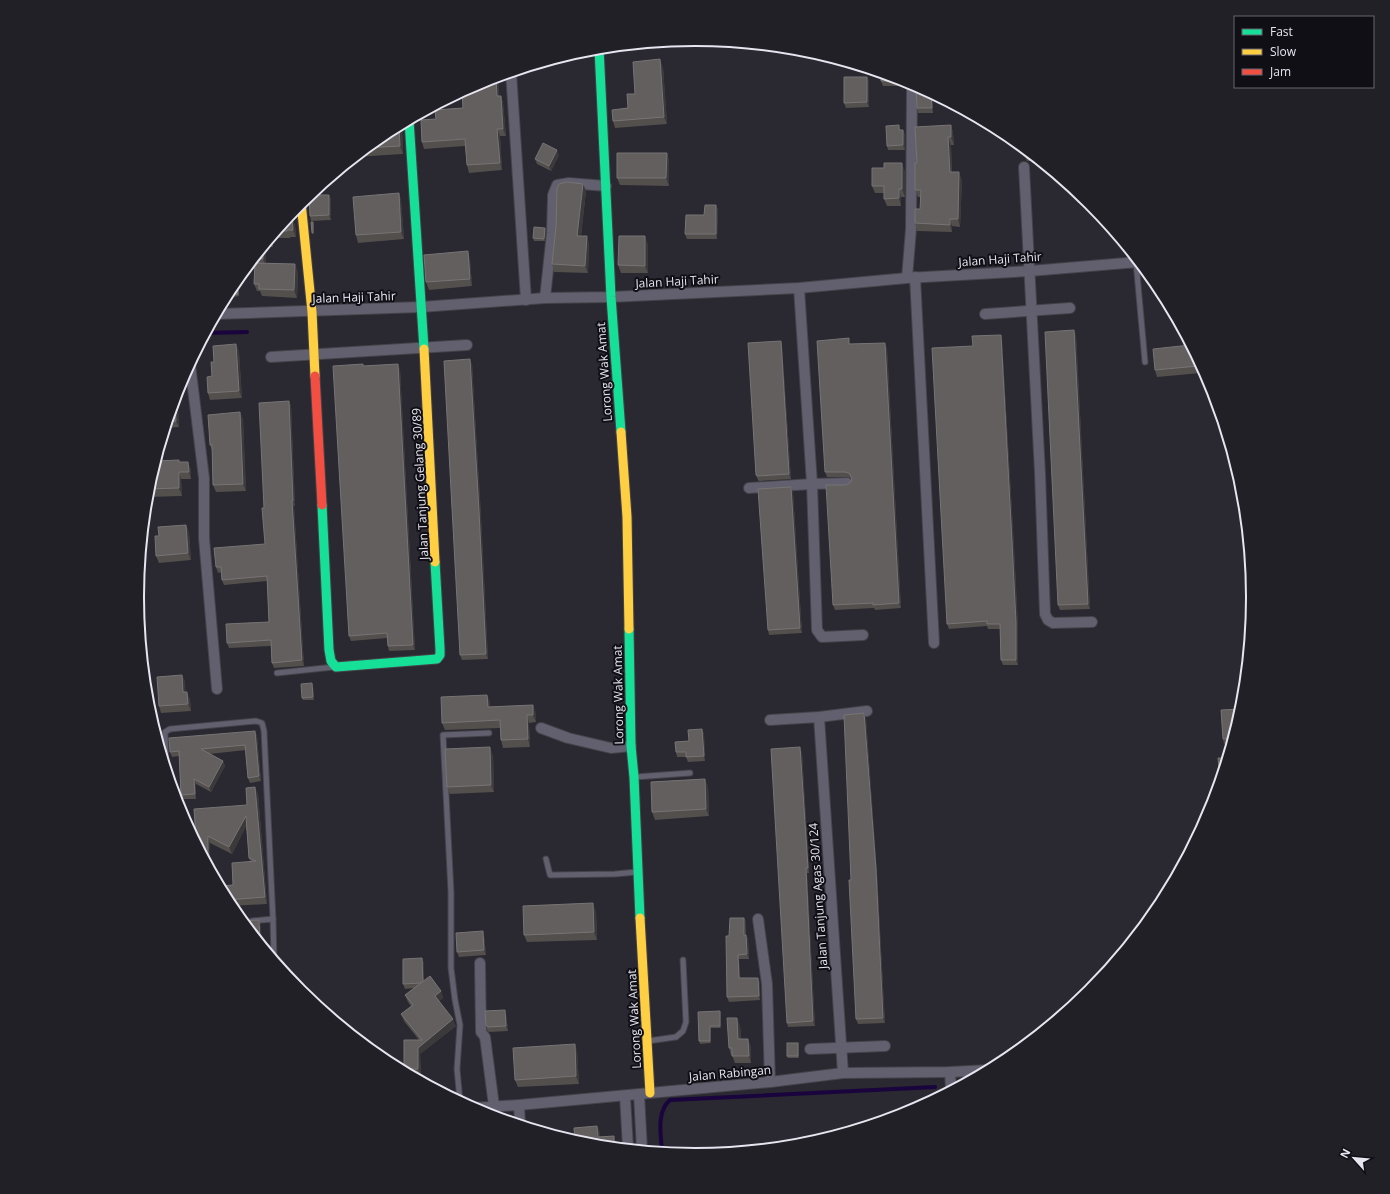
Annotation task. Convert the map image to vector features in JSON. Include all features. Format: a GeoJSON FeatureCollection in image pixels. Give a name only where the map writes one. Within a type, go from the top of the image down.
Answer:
{"type":"FeatureCollection","features":[{"type":"Feature","properties":{"kind":"street","name":"Lorong Wak Amat"},"geometry":{"type":"LineString","coordinates":[[598,55],[611,297],[627,517],[631,746],[634,777],[650,1093]]}},
{"type":"Feature","properties":{"kind":"street"},"geometry":{"type":"LineString","coordinates":[[511,78],[526,300]]}},
{"type":"Feature","properties":{"kind":"street"},"geometry":{"type":"LineString","coordinates":[[912,91],[911,277],[934,643]]}},
{"type":"Feature","properties":{"kind":"street","name":"Jalan Tanjung Gelang 30/89"},"geometry":{"type":"LineString","coordinates":[[336,667],[437,659],[440,655],[425,348],[409,126]]}},
{"type":"Feature","properties":{"kind":"street"},"geometry":{"type":"LineString","coordinates":[[1024,168],[1032,311],[1045,614],[1048,620],[1053,623],[1092,622]]}},
{"type":"Feature","properties":{"kind":"street"},"geometry":{"type":"LineString","coordinates":[[545,298],[552,233],[553,195],[557,185],[569,183],[606,186]]}},
{"type":"Feature","properties":{"kind":"street"},"geometry":{"type":"LineString","coordinates":[[303,210],[312,312],[329,650],[331,662],[336,667]]}},
{"type":"Feature","properties":{"kind":"street","name":"Jalan Haji Tahir"},"geometry":{"type":"LineString","coordinates":[[223,314],[312,312],[421,307],[545,298],[611,297],[799,288],[911,277],[1030,270],[1131,261]]}},
{"type":"Feature","properties":{"kind":"street"},"geometry":{"type":"LineString","coordinates":[[799,288],[812,484],[817,630],[822,636],[863,635]]}},
{"type":"Feature","properties":{"kind":"street"},"geometry":{"type":"LineString","coordinates":[[985,314],[1070,308]]}},
{"type":"Feature","properties":{"kind":"street"},"geometry":{"type":"LineString","coordinates":[[272,357],[467,345]]}},
{"type":"Feature","properties":{"kind":"street"},"geometry":{"type":"LineString","coordinates":[[191,374],[204,478],[204,538],[217,689]]}},
{"type":"Feature","properties":{"kind":"street"},"geometry":{"type":"LineString","coordinates":[[749,488],[847,483]]}},
{"type":"Feature","properties":{"kind":"street"},"geometry":{"type":"LineString","coordinates":[[770,720],[819,717],[867,711]]}},
{"type":"Feature","properties":{"kind":"street","name":"Jalan Tanjung Agas 30/124"},"geometry":{"type":"LineString","coordinates":[[819,717],[843,1073]]}},
{"type":"Feature","properties":{"kind":"street"},"geometry":{"type":"LineString","coordinates":[[541,728],[568,738],[612,748],[631,746]]}},
{"type":"Feature","properties":{"kind":"street"},"geometry":{"type":"LineString","coordinates":[[758,919],[767,984],[770,1082]]}},
{"type":"Feature","properties":{"kind":"street"},"geometry":{"type":"LineString","coordinates":[[480,963],[481,1032],[485,1037],[494,1106]]}},
{"type":"Feature","properties":{"kind":"street"},"geometry":{"type":"LineString","coordinates":[[810,1049],[885,1046]]}},
{"type":"Feature","properties":{"kind":"street","name":"Jalan Rabingan"},"geometry":{"type":"LineString","coordinates":[[486,1107],[625,1096],[770,1082],[843,1073],[975,1071]]}},
{"type":"Feature","properties":{"kind":"street"},"geometry":{"type":"LineString","coordinates":[[950,1072],[951,1085]]}},
{"type":"Feature","properties":{"kind":"street"},"geometry":{"type":"LineString","coordinates":[[639,1094],[642,1145]]}},
{"type":"Feature","properties":{"kind":"street"},"geometry":{"type":"LineString","coordinates":[[625,1096],[628,1144]]}},
{"type":"Feature","properties":{"kind":"street"},"geometry":{"type":"LineString","coordinates":[[519,1105],[520,1120]]}},
{"type":"Feature","properties":{"kind":"lane"},"geometry":{"type":"LineString","coordinates":[[1137,268],[1145,362]]}},
{"type":"Feature","properties":{"kind":"lane"},"geometry":{"type":"LineString","coordinates":[[277,674],[336,667]]}},
{"type":"Feature","properties":{"kind":"lane"},"geometry":{"type":"LineString","coordinates":[[165,746],[164,732],[170,729],[256,721],[262,723],[264,730],[274,951]]}},
{"type":"Feature","properties":{"kind":"lane"},"geometry":{"type":"LineString","coordinates":[[459,1095],[457,1069],[460,1025],[451,968],[451,892],[443,735],[489,733]]}},
{"type":"Feature","properties":{"kind":"lane"},"geometry":{"type":"LineString","coordinates":[[634,777],[690,772]]}},
{"type":"Feature","properties":{"kind":"lane"},"geometry":{"type":"LineString","coordinates":[[546,859],[550,875],[615,874],[638,872]]}},
{"type":"Feature","properties":{"kind":"lane"},"geometry":{"type":"LineString","coordinates":[[250,921],[273,919]]}},
{"type":"Feature","properties":{"kind":"lane"},"geometry":{"type":"LineString","coordinates":[[647,1041],[676,1037],[683,1031],[686,1022],[683,960]]}},
{"type":"Feature","properties":{"kind":"building"},"geometry":{"type":"Polygon","coordinates":[[[660,59],[664,117],[613,121],[612,110],[628,108],[627,94],[635,94],[633,62],[660,59]]]}},
{"type":"Feature","properties":{"kind":"building"},"geometry":{"type":"Polygon","coordinates":[[[844,77],[867,77],[867,102],[844,103],[844,77]]]}},
{"type":"Feature","properties":{"kind":"building"},"geometry":{"type":"Polygon","coordinates":[[[496,83],[497,96],[501,96],[503,129],[497,129],[500,163],[467,165],[465,139],[422,142],[421,120],[436,119],[435,112],[439,110],[463,108],[462,98],[496,83]]]}},
{"type":"Feature","properties":{"kind":"building"},"geometry":{"type":"Polygon","coordinates":[[[916,93],[931,100],[932,108],[917,108],[916,93]]]}},
{"type":"Feature","properties":{"kind":"building"},"geometry":{"type":"Polygon","coordinates":[[[899,125],[899,130],[903,130],[903,145],[887,146],[886,126],[899,125]]]}},
{"type":"Feature","properties":{"kind":"building"},"geometry":{"type":"Polygon","coordinates":[[[951,125],[951,137],[948,137],[950,172],[959,172],[958,219],[950,219],[950,225],[915,223],[915,209],[920,209],[921,190],[915,190],[915,163],[917,163],[915,127],[951,125]]]}},
{"type":"Feature","properties":{"kind":"building"},"geometry":{"type":"Polygon","coordinates":[[[399,133],[400,146],[377,147],[399,133]]]}},
{"type":"Feature","properties":{"kind":"building"},"geometry":{"type":"Polygon","coordinates":[[[543,143],[557,150],[549,166],[535,159],[543,143]]]}},
{"type":"Feature","properties":{"kind":"building"},"geometry":{"type":"Polygon","coordinates":[[[617,153],[667,153],[666,178],[617,178],[617,153]]]}},
{"type":"Feature","properties":{"kind":"building"},"geometry":{"type":"Polygon","coordinates":[[[884,163],[902,163],[902,189],[899,189],[899,198],[884,199],[884,186],[872,186],[872,168],[884,168],[884,163]]]}},
{"type":"Feature","properties":{"kind":"building"},"geometry":{"type":"Polygon","coordinates":[[[567,182],[583,184],[577,236],[587,236],[585,266],[552,264],[556,227],[557,189],[559,184],[567,182]]]}},
{"type":"Feature","properties":{"kind":"building"},"geometry":{"type":"Polygon","coordinates":[[[399,193],[401,232],[356,235],[353,197],[399,193]]]}},
{"type":"Feature","properties":{"kind":"building"},"geometry":{"type":"Polygon","coordinates":[[[318,195],[329,195],[329,215],[310,216],[309,203],[318,195]]]}},
{"type":"Feature","properties":{"kind":"building"},"geometry":{"type":"Polygon","coordinates":[[[705,205],[716,205],[716,234],[685,234],[686,215],[704,215],[705,205]]]}},
{"type":"Feature","properties":{"kind":"building"},"geometry":{"type":"Polygon","coordinates":[[[292,221],[293,230],[284,231],[292,221]]]}},
{"type":"Feature","properties":{"kind":"building"},"geometry":{"type":"Polygon","coordinates":[[[311,222],[313,222],[313,233],[312,233],[311,222]]]}},
{"type":"Feature","properties":{"kind":"building"},"geometry":{"type":"Polygon","coordinates":[[[534,227],[545,228],[544,239],[533,238],[534,227]]]}},
{"type":"Feature","properties":{"kind":"building"},"geometry":{"type":"Polygon","coordinates":[[[619,236],[645,236],[645,266],[618,265],[619,236]]]}},
{"type":"Feature","properties":{"kind":"building"},"geometry":{"type":"Polygon","coordinates":[[[468,251],[470,279],[426,282],[424,255],[468,251]]]}},
{"type":"Feature","properties":{"kind":"building"},"geometry":{"type":"Polygon","coordinates":[[[257,263],[295,264],[294,290],[259,289],[259,284],[254,284],[255,266],[257,263]]]}},
{"type":"Feature","properties":{"kind":"building"},"geometry":{"type":"Polygon","coordinates":[[[1074,330],[1088,604],[1058,605],[1045,332],[1074,330]]]}},
{"type":"Feature","properties":{"kind":"building"},"geometry":{"type":"Polygon","coordinates":[[[1001,335],[1016,623],[1016,660],[1001,660],[1000,624],[987,624],[987,621],[947,624],[932,348],[973,346],[972,336],[1001,335]]]}},
{"type":"Feature","properties":{"kind":"building"},"geometry":{"type":"Polygon","coordinates":[[[849,338],[849,344],[885,343],[899,603],[873,605],[873,603],[833,605],[826,485],[846,485],[851,482],[852,478],[849,473],[845,472],[825,472],[817,341],[849,338]]]}},
{"type":"Feature","properties":{"kind":"building"},"geometry":{"type":"Polygon","coordinates":[[[781,341],[789,474],[757,476],[748,343],[781,341]]]}},
{"type":"Feature","properties":{"kind":"building"},"geometry":{"type":"Polygon","coordinates":[[[236,344],[239,391],[208,393],[207,377],[212,376],[211,362],[214,362],[213,346],[236,344]]]}},
{"type":"Feature","properties":{"kind":"building"},"geometry":{"type":"Polygon","coordinates":[[[1185,346],[1195,366],[1155,370],[1153,349],[1185,346]]]}},
{"type":"Feature","properties":{"kind":"building"},"geometry":{"type":"Polygon","coordinates":[[[470,359],[486,654],[460,655],[444,361],[470,359]]]}},
{"type":"Feature","properties":{"kind":"building"},"geometry":{"type":"Polygon","coordinates":[[[363,364],[363,366],[398,364],[413,645],[388,646],[387,633],[349,636],[333,366],[363,364]]]}},
{"type":"Feature","properties":{"kind":"building"},"geometry":{"type":"Polygon","coordinates":[[[289,401],[292,501],[302,660],[272,663],[271,640],[227,643],[226,624],[269,622],[267,576],[222,580],[221,567],[216,567],[214,548],[265,544],[262,508],[264,508],[259,403],[289,401]]]}},
{"type":"Feature","properties":{"kind":"building"},"geometry":{"type":"Polygon","coordinates":[[[240,412],[243,484],[213,485],[212,445],[210,445],[208,415],[240,412]]]}},
{"type":"Feature","properties":{"kind":"building"},"geometry":{"type":"Polygon","coordinates":[[[176,413],[176,421],[173,421],[176,413]]]}},
{"type":"Feature","properties":{"kind":"building"},"geometry":{"type":"Polygon","coordinates":[[[179,460],[179,462],[188,462],[189,472],[179,472],[179,488],[155,489],[161,461],[179,460]]]}},
{"type":"Feature","properties":{"kind":"building"},"geometry":{"type":"Polygon","coordinates":[[[791,487],[800,628],[768,630],[758,489],[791,487]]]}},
{"type":"Feature","properties":{"kind":"building"},"geometry":{"type":"Polygon","coordinates":[[[186,525],[188,553],[156,556],[155,536],[159,536],[158,527],[186,525]]]}},
{"type":"Feature","properties":{"kind":"building"},"geometry":{"type":"Polygon","coordinates":[[[182,675],[183,692],[187,692],[188,704],[159,706],[157,677],[182,675]]]}},
{"type":"Feature","properties":{"kind":"building"},"geometry":{"type":"Polygon","coordinates":[[[312,683],[313,697],[302,698],[301,684],[312,683]]]}},
{"type":"Feature","properties":{"kind":"building"},"geometry":{"type":"Polygon","coordinates":[[[487,695],[488,707],[533,705],[533,715],[527,715],[528,739],[501,740],[500,720],[442,723],[441,697],[487,695]]]}},
{"type":"Feature","properties":{"kind":"building"},"geometry":{"type":"Polygon","coordinates":[[[1234,709],[1227,739],[1223,739],[1221,710],[1234,709]]]}},
{"type":"Feature","properties":{"kind":"building"},"geometry":{"type":"Polygon","coordinates":[[[864,713],[876,869],[883,1018],[856,1019],[849,880],[851,880],[844,715],[864,713]]]}},
{"type":"Feature","properties":{"kind":"building"},"geometry":{"type":"Polygon","coordinates":[[[702,729],[704,756],[686,757],[686,752],[676,752],[675,742],[689,741],[688,730],[702,729]]]}},
{"type":"Feature","properties":{"kind":"building"},"geometry":{"type":"Polygon","coordinates":[[[255,731],[259,776],[248,778],[245,745],[201,749],[223,761],[209,787],[194,779],[195,794],[181,795],[179,751],[170,752],[169,738],[255,731]]]}},
{"type":"Feature","properties":{"kind":"building"},"geometry":{"type":"Polygon","coordinates":[[[490,747],[491,785],[447,787],[445,749],[490,747]]]}},
{"type":"Feature","properties":{"kind":"building"},"geometry":{"type":"Polygon","coordinates":[[[800,747],[808,868],[806,868],[813,1021],[787,1023],[771,749],[800,747]]]}},
{"type":"Feature","properties":{"kind":"building"},"geometry":{"type":"Polygon","coordinates":[[[1218,758],[1222,758],[1219,768],[1218,758]]]}},
{"type":"Feature","properties":{"kind":"building"},"geometry":{"type":"Polygon","coordinates":[[[705,779],[706,809],[652,812],[651,782],[705,779]]]}},
{"type":"Feature","properties":{"kind":"building"},"geometry":{"type":"Polygon","coordinates":[[[255,787],[265,897],[235,899],[226,886],[233,885],[232,863],[256,861],[249,858],[246,816],[229,847],[208,836],[208,854],[195,829],[194,809],[247,805],[246,788],[255,787]]]}},
{"type":"Feature","properties":{"kind":"building"},"geometry":{"type":"Polygon","coordinates":[[[593,903],[594,932],[524,935],[523,906],[593,903]]]}},
{"type":"Feature","properties":{"kind":"building"},"geometry":{"type":"Polygon","coordinates":[[[730,918],[744,918],[744,935],[746,935],[747,954],[738,955],[739,978],[758,978],[759,996],[727,997],[726,936],[729,936],[730,918]]]}},
{"type":"Feature","properties":{"kind":"building"},"geometry":{"type":"Polygon","coordinates":[[[259,920],[260,934],[258,932],[250,921],[259,920]]]}},
{"type":"Feature","properties":{"kind":"building"},"geometry":{"type":"Polygon","coordinates":[[[483,931],[484,950],[457,952],[456,933],[483,931]]]}},
{"type":"Feature","properties":{"kind":"building"},"geometry":{"type":"Polygon","coordinates":[[[422,958],[423,982],[403,984],[403,959],[422,958]]]}},
{"type":"Feature","properties":{"kind":"building"},"geometry":{"type":"Polygon","coordinates":[[[430,976],[441,991],[435,996],[453,1019],[418,1048],[418,1069],[411,1069],[404,1064],[404,1040],[422,1040],[401,1014],[413,1005],[405,995],[430,976]]]}},
{"type":"Feature","properties":{"kind":"building"},"geometry":{"type":"Polygon","coordinates":[[[505,1010],[506,1026],[488,1027],[486,1025],[485,1011],[505,1010]]]}},
{"type":"Feature","properties":{"kind":"building"},"geometry":{"type":"Polygon","coordinates":[[[720,1011],[720,1026],[710,1026],[710,1041],[699,1041],[698,1012],[720,1011]]]}},
{"type":"Feature","properties":{"kind":"building"},"geometry":{"type":"Polygon","coordinates":[[[727,1018],[737,1018],[738,1039],[748,1039],[749,1056],[732,1056],[732,1048],[729,1048],[727,1018]]]}},
{"type":"Feature","properties":{"kind":"building"},"geometry":{"type":"Polygon","coordinates":[[[787,1043],[798,1043],[798,1056],[787,1056],[787,1043]]]}},
{"type":"Feature","properties":{"kind":"building"},"geometry":{"type":"Polygon","coordinates":[[[575,1044],[576,1076],[515,1080],[513,1048],[575,1044]]]}},
{"type":"Feature","properties":{"kind":"building"},"geometry":{"type":"Polygon","coordinates":[[[597,1126],[598,1137],[614,1136],[614,1141],[574,1134],[574,1128],[597,1126]]]}},
{"type":"Feature","properties":{"kind":"waterway"},"geometry":{"type":"LineString","coordinates":[[212,333],[247,332]]}},
{"type":"Feature","properties":{"kind":"waterway"},"geometry":{"type":"LineString","coordinates":[[662,1147],[660,1131],[661,1117],[670,1100],[935,1087]]}},
{"type":"Feature","properties":{"kind":"traffic: fast"},"geometry":{"type":"LineString","coordinates":[[599,55],[611,297],[621,432]]}},
{"type":"Feature","properties":{"kind":"traffic: fast"},"geometry":{"type":"LineString","coordinates":[[409,126],[424,349]]}},
{"type":"Feature","properties":{"kind":"traffic: fast"},"geometry":{"type":"LineString","coordinates":[[322,505],[329,650],[331,661],[336,667],[437,659],[440,655],[440,649],[435,562]]}},
{"type":"Feature","properties":{"kind":"traffic: fast"},"geometry":{"type":"LineString","coordinates":[[629,629],[631,746],[634,777],[640,918]]}},
{"type":"Feature","properties":{"kind":"traffic: slow"},"geometry":{"type":"LineString","coordinates":[[302,211],[312,312],[315,376]]}},
{"type":"Feature","properties":{"kind":"traffic: slow"},"geometry":{"type":"LineString","coordinates":[[424,349],[435,562]]}},
{"type":"Feature","properties":{"kind":"traffic: slow"},"geometry":{"type":"LineString","coordinates":[[621,432],[627,517],[629,629]]}},
{"type":"Feature","properties":{"kind":"traffic: slow"},"geometry":{"type":"LineString","coordinates":[[640,918],[650,1093]]}},
{"type":"Feature","properties":{"kind":"traffic: jam"},"geometry":{"type":"LineString","coordinates":[[315,376],[322,505]]}}]}
